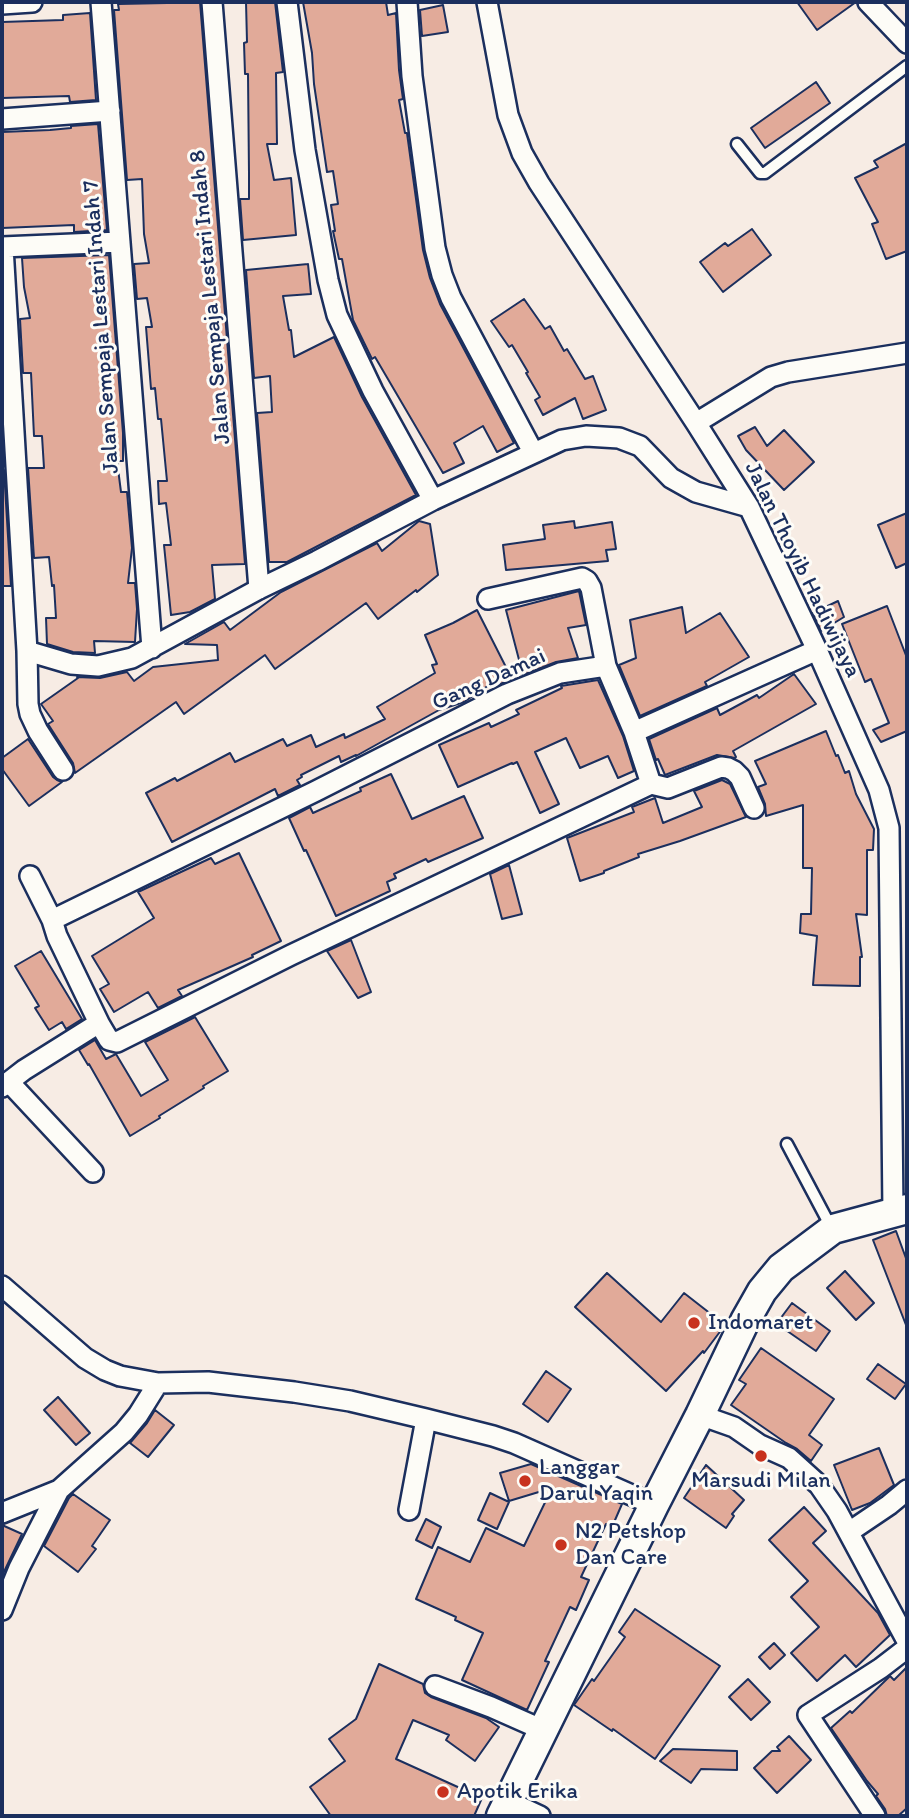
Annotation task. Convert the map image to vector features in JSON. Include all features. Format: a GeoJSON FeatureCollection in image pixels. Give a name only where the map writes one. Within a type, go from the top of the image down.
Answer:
{"type":"FeatureCollection","features":[{"type":"Feature","properties":{"kind":"street"},"geometry":{"type":"LineString","coordinates":[[2,4],[32,2]]}},
{"type":"Feature","properties":{"kind":"street","name":"Jalan Sempaja Lestari Indah 7"},"geometry":{"type":"LineString","coordinates":[[101,2],[152,648]]}},
{"type":"Feature","properties":{"kind":"street","name":"Jalan Sempaja Lestari Indah 8"},"geometry":{"type":"LineString","coordinates":[[212,2],[259,589]]}},
{"type":"Feature","properties":{"kind":"street"},"geometry":{"type":"LineString","coordinates":[[287,2],[305,150],[328,280],[337,315],[373,391],[433,500]]}},
{"type":"Feature","properties":{"kind":"street"},"geometry":{"type":"LineString","coordinates":[[407,2],[412,76],[435,248],[442,275],[451,298],[533,452]]}},
{"type":"Feature","properties":{"kind":"street","name":"Jalan Thoyib Hadiwijaya"},"geometry":{"type":"LineString","coordinates":[[487,2],[508,115],[522,153],[749,507],[879,790],[889,828],[900,1211]]}},
{"type":"Feature","properties":{"kind":"street"},"geometry":{"type":"LineString","coordinates":[[867,2],[907,43]]}},
{"type":"Feature","properties":{"kind":"street"},"geometry":{"type":"LineString","coordinates":[[2,119],[110,111]]}},
{"type":"Feature","properties":{"kind":"street"},"geometry":{"type":"LineString","coordinates":[[62,770],[30,714],[27,688],[2,247],[120,242]]}},
{"type":"Feature","properties":{"kind":"street"},"geometry":{"type":"LineString","coordinates":[[696,423],[771,377],[907,353]]}},
{"type":"Feature","properties":{"kind":"street"},"geometry":{"type":"LineString","coordinates":[[27,651],[71,664],[98,666],[132,658],[433,500],[562,440],[586,436],[619,438],[640,446],[671,478],[696,492],[749,507]]}},
{"type":"Feature","properties":{"kind":"street"},"geometry":{"type":"LineString","coordinates":[[488,599],[582,578],[587,581],[591,588],[606,666],[634,732],[651,784]]}},
{"type":"Feature","properties":{"kind":"street"},"geometry":{"type":"LineString","coordinates":[[634,732],[817,650]]}},
{"type":"Feature","properties":{"kind":"street","name":"Gang Damai"},"geometry":{"type":"LineString","coordinates":[[52,920],[507,694],[560,673],[606,666]]}},
{"type":"Feature","properties":{"kind":"street"},"geometry":{"type":"LineString","coordinates":[[30,876],[99,1023],[109,1040],[117,1042],[291,955],[651,784],[668,788],[721,767],[728,768],[740,777],[754,808]]}},
{"type":"Feature","properties":{"kind":"street"},"geometry":{"type":"LineString","coordinates":[[93,1172],[5,1084],[99,1023]]}},
{"type":"Feature","properties":{"kind":"street"},"geometry":{"type":"LineString","coordinates":[[540,1816],[504,1808],[762,1291],[780,1268],[833,1229],[900,1211]]}},
{"type":"Feature","properties":{"kind":"street"},"geometry":{"type":"LineString","coordinates":[[2,1286],[85,1357],[120,1376],[158,1383],[208,1382],[294,1392],[350,1401],[426,1419],[513,1443],[654,1505]]}},
{"type":"Feature","properties":{"kind":"street"},"geometry":{"type":"LineString","coordinates":[[2,1513],[59,1490],[124,1432],[158,1383]]}},
{"type":"Feature","properties":{"kind":"street"},"geometry":{"type":"LineString","coordinates":[[700,1415],[734,1427],[789,1458],[818,1485],[838,1511],[907,1641]]}},
{"type":"Feature","properties":{"kind":"street"},"geometry":{"type":"LineString","coordinates":[[409,1510],[426,1419]]}},
{"type":"Feature","properties":{"kind":"street"},"geometry":{"type":"LineString","coordinates":[[2,1610],[19,1567],[59,1490]]}},
{"type":"Feature","properties":{"kind":"street"},"geometry":{"type":"LineString","coordinates":[[849,1532],[889,1506],[907,1490]]}},
{"type":"Feature","properties":{"kind":"street"},"geometry":{"type":"LineString","coordinates":[[875,1816],[808,1715],[907,1648]]}},
{"type":"Feature","properties":{"kind":"street"},"geometry":{"type":"LineString","coordinates":[[435,1686],[542,1730]]}},
{"type":"Feature","properties":{"kind":"lane"},"geometry":{"type":"LineString","coordinates":[[737,144],[760,173],[765,173],[907,65]]}},
{"type":"Feature","properties":{"kind":"lane"},"geometry":{"type":"LineString","coordinates":[[787,1144],[833,1229]]}},
{"type":"Feature","properties":{"kind":"building"},"geometry":{"type":"Polygon","coordinates":[[[200,2],[245,564],[212,565],[215,599],[190,612],[171,615],[164,545],[171,545],[166,503],[159,504],[158,481],[167,481],[161,419],[158,419],[155,388],[151,389],[146,327],[152,327],[147,298],[137,299],[134,264],[149,263],[144,234],[142,179],[127,180],[114,10],[119,10],[118,4],[200,2]]]}},
{"type":"Feature","properties":{"kind":"building"},"geometry":{"type":"Polygon","coordinates":[[[246,2],[275,2],[283,72],[276,73],[277,144],[267,144],[274,180],[291,178],[296,235],[243,240],[240,199],[249,199],[248,74],[245,74],[244,43],[247,42],[246,2]]]}},
{"type":"Feature","properties":{"kind":"building"},"geometry":{"type":"Polygon","coordinates":[[[303,2],[386,2],[388,15],[396,13],[403,99],[399,100],[407,133],[423,250],[430,278],[440,304],[514,443],[497,452],[483,426],[454,443],[464,463],[443,473],[375,357],[372,359],[353,320],[342,259],[339,259],[333,231],[331,205],[338,204],[333,171],[327,172],[303,2]]]}},
{"type":"Feature","properties":{"kind":"building"},"geometry":{"type":"Polygon","coordinates":[[[797,2],[856,2],[817,30],[797,2]]]}},
{"type":"Feature","properties":{"kind":"building"},"geometry":{"type":"Polygon","coordinates":[[[443,5],[448,32],[422,36],[420,10],[443,5]]]}},
{"type":"Feature","properties":{"kind":"building"},"geometry":{"type":"Polygon","coordinates":[[[90,13],[96,100],[70,102],[69,96],[2,98],[2,22],[63,20],[63,15],[90,13]]]}},
{"type":"Feature","properties":{"kind":"building"},"geometry":{"type":"Polygon","coordinates":[[[816,82],[830,103],[765,148],[751,128],[816,82]]]}},
{"type":"Feature","properties":{"kind":"building"},"geometry":{"type":"Polygon","coordinates":[[[98,124],[107,230],[74,232],[74,225],[2,228],[2,132],[98,124]]]}},
{"type":"Feature","properties":{"kind":"building"},"geometry":{"type":"Polygon","coordinates":[[[907,143],[907,251],[886,259],[872,224],[878,222],[855,178],[878,167],[874,161],[907,143]]]}},
{"type":"Feature","properties":{"kind":"building"},"geometry":{"type":"Polygon","coordinates":[[[752,229],[771,255],[723,292],[700,262],[725,243],[728,246],[752,229]]]}},
{"type":"Feature","properties":{"kind":"building"},"geometry":{"type":"Polygon","coordinates":[[[109,255],[123,433],[123,461],[117,461],[121,492],[127,492],[132,548],[128,583],[135,583],[135,642],[94,641],[95,653],[73,652],[47,644],[46,618],[56,618],[54,585],[52,586],[49,557],[34,558],[28,468],[44,468],[42,436],[34,436],[31,373],[23,373],[20,319],[30,318],[22,258],[109,255]]]}},
{"type":"Feature","properties":{"kind":"building"},"geometry":{"type":"Polygon","coordinates":[[[308,264],[311,294],[283,296],[294,357],[334,337],[362,397],[416,495],[287,562],[269,562],[257,413],[272,412],[270,376],[254,378],[246,270],[308,264]]]}},
{"type":"Feature","properties":{"kind":"building"},"geometry":{"type":"Polygon","coordinates":[[[524,299],[545,329],[550,326],[585,379],[593,376],[606,410],[583,419],[575,398],[543,415],[535,400],[540,397],[526,373],[528,372],[512,345],[509,347],[491,321],[524,299]]]}},
{"type":"Feature","properties":{"kind":"building"},"geometry":{"type":"Polygon","coordinates":[[[755,427],[767,446],[784,430],[814,462],[784,490],[746,450],[738,436],[755,427]]]}},
{"type":"Feature","properties":{"kind":"building"},"geometry":{"type":"Polygon","coordinates":[[[4,470],[11,586],[2,586],[4,470]]]}},
{"type":"Feature","properties":{"kind":"building"},"geometry":{"type":"Polygon","coordinates":[[[907,513],[907,563],[896,568],[878,525],[907,513]]]}},
{"type":"Feature","properties":{"kind":"building"},"geometry":{"type":"Polygon","coordinates":[[[419,521],[430,524],[438,575],[417,592],[416,590],[378,619],[366,603],[275,669],[265,655],[184,714],[176,702],[75,773],[73,763],[48,724],[53,721],[41,704],[77,677],[100,678],[127,672],[134,681],[153,667],[218,660],[217,645],[185,644],[224,622],[230,630],[281,592],[377,543],[382,551],[419,521]]]}},
{"type":"Feature","properties":{"kind":"building"},"geometry":{"type":"Polygon","coordinates":[[[574,521],[575,528],[612,522],[616,549],[606,550],[608,561],[506,570],[503,545],[545,539],[543,525],[574,521]]]}},
{"type":"Feature","properties":{"kind":"building"},"geometry":{"type":"Polygon","coordinates":[[[579,591],[586,625],[568,628],[578,658],[556,662],[523,675],[506,610],[579,591]]]}},
{"type":"Feature","properties":{"kind":"building"},"geometry":{"type":"Polygon","coordinates":[[[838,601],[844,617],[821,631],[813,613],[838,601]]]}},
{"type":"Feature","properties":{"kind":"building"},"geometry":{"type":"Polygon","coordinates":[[[887,606],[907,658],[907,731],[881,742],[873,730],[889,723],[871,679],[865,682],[842,624],[887,606]]]}},
{"type":"Feature","properties":{"kind":"building"},"geometry":{"type":"Polygon","coordinates":[[[682,607],[686,633],[720,613],[749,657],[705,682],[707,686],[640,716],[619,665],[636,658],[630,620],[682,607]]]}},
{"type":"Feature","properties":{"kind":"building"},"geometry":{"type":"Polygon","coordinates":[[[477,610],[512,679],[498,685],[495,681],[464,702],[439,710],[356,756],[341,762],[339,756],[301,775],[297,780],[300,785],[278,796],[275,789],[172,842],[146,793],[175,778],[177,781],[230,753],[235,762],[283,739],[287,746],[311,735],[316,747],[344,734],[345,738],[385,719],[377,707],[435,673],[432,665],[437,664],[425,635],[477,610]]]}},
{"type":"Feature","properties":{"kind":"building"},"geometry":{"type":"Polygon","coordinates":[[[794,674],[816,704],[733,751],[735,758],[717,755],[665,775],[658,759],[656,760],[649,739],[717,708],[720,715],[757,695],[759,698],[794,674]]]}},
{"type":"Feature","properties":{"kind":"building"},"geometry":{"type":"Polygon","coordinates":[[[598,680],[623,736],[634,771],[618,778],[608,756],[580,768],[566,738],[535,752],[559,804],[540,813],[517,762],[458,787],[439,745],[489,723],[491,727],[519,714],[516,710],[562,688],[561,686],[598,680]]]}},
{"type":"Feature","properties":{"kind":"building"},"geometry":{"type":"Polygon","coordinates":[[[826,731],[845,773],[849,771],[856,794],[874,829],[873,850],[867,850],[867,915],[856,914],[862,957],[860,986],[813,985],[817,936],[800,933],[801,914],[811,914],[812,868],[803,868],[803,805],[766,816],[765,804],[758,787],[766,784],[755,761],[826,731]]]}},
{"type":"Feature","properties":{"kind":"building"},"geometry":{"type":"Polygon","coordinates":[[[28,739],[53,777],[62,782],[29,806],[2,769],[2,758],[28,739]]]}},
{"type":"Feature","properties":{"kind":"building"},"geometry":{"type":"Polygon","coordinates":[[[391,774],[412,819],[464,796],[483,838],[394,874],[396,878],[387,882],[390,891],[336,916],[289,818],[310,807],[313,813],[391,774]]]}},
{"type":"Feature","properties":{"kind":"building"},"geometry":{"type":"Polygon","coordinates":[[[722,780],[730,784],[746,817],[638,854],[639,857],[580,881],[567,838],[634,812],[632,807],[655,798],[663,823],[702,807],[694,791],[722,780]]]}},
{"type":"Feature","properties":{"kind":"building"},"geometry":{"type":"Polygon","coordinates":[[[239,853],[281,941],[252,955],[253,957],[178,990],[182,996],[158,1008],[148,992],[114,1012],[100,989],[109,984],[92,956],[154,918],[138,892],[211,858],[215,864],[239,853]]]}},
{"type":"Feature","properties":{"kind":"building"},"geometry":{"type":"Polygon","coordinates":[[[509,865],[522,914],[502,919],[490,874],[509,865]]]}},
{"type":"Feature","properties":{"kind":"building"},"geometry":{"type":"Polygon","coordinates":[[[351,940],[371,992],[358,998],[327,951],[351,940]]]}},
{"type":"Feature","properties":{"kind":"building"},"geometry":{"type":"Polygon","coordinates":[[[41,951],[82,1019],[66,1029],[62,1022],[49,1030],[35,1008],[39,1006],[15,966],[41,951]]]}},
{"type":"Feature","properties":{"kind":"building"},"geometry":{"type":"Polygon","coordinates":[[[195,1017],[228,1071],[130,1136],[79,1050],[95,1040],[106,1059],[116,1054],[141,1096],[168,1080],[145,1042],[195,1017]]]}},
{"type":"Feature","properties":{"kind":"building"},"geometry":{"type":"Polygon","coordinates":[[[896,1231],[907,1261],[906,1325],[873,1240],[896,1231]]]}},
{"type":"Feature","properties":{"kind":"building"},"geometry":{"type":"Polygon","coordinates":[[[845,1271],[874,1303],[856,1320],[827,1288],[845,1271]]]}},
{"type":"Feature","properties":{"kind":"building"},"geometry":{"type":"Polygon","coordinates":[[[607,1273],[661,1322],[684,1293],[725,1325],[704,1353],[703,1351],[666,1391],[575,1307],[607,1273]]]}},
{"type":"Feature","properties":{"kind":"building"},"geometry":{"type":"Polygon","coordinates":[[[792,1303],[830,1331],[816,1351],[780,1326],[780,1319],[792,1303]]]}},
{"type":"Feature","properties":{"kind":"building"},"geometry":{"type":"Polygon","coordinates":[[[761,1348],[834,1399],[809,1435],[822,1445],[811,1461],[731,1405],[746,1384],[739,1380],[761,1348]]]}},
{"type":"Feature","properties":{"kind":"building"},"geometry":{"type":"Polygon","coordinates":[[[878,1364],[906,1384],[895,1399],[867,1379],[878,1364]]]}},
{"type":"Feature","properties":{"kind":"building"},"geometry":{"type":"Polygon","coordinates":[[[546,1371],[571,1389],[548,1422],[523,1404],[546,1371]]]}},
{"type":"Feature","properties":{"kind":"building"},"geometry":{"type":"Polygon","coordinates":[[[58,1397],[90,1433],[76,1445],[44,1410],[58,1397]]]}},
{"type":"Feature","properties":{"kind":"building"},"geometry":{"type":"Polygon","coordinates":[[[155,1410],[174,1425],[148,1457],[130,1443],[155,1410]]]}},
{"type":"Feature","properties":{"kind":"building"},"geometry":{"type":"Polygon","coordinates":[[[879,1448],[894,1485],[870,1503],[852,1510],[834,1465],[879,1448]]]}},
{"type":"Feature","properties":{"kind":"building"},"geometry":{"type":"Polygon","coordinates":[[[531,1464],[622,1504],[612,1527],[606,1524],[581,1577],[589,1580],[576,1610],[570,1607],[545,1661],[549,1662],[527,1710],[462,1680],[483,1633],[416,1599],[438,1547],[470,1562],[486,1528],[524,1546],[552,1488],[509,1501],[500,1473],[531,1464]]]}},
{"type":"Feature","properties":{"kind":"building"},"geometry":{"type":"Polygon","coordinates":[[[706,1465],[744,1500],[732,1514],[734,1516],[726,1528],[684,1498],[706,1465]]]}},
{"type":"Feature","properties":{"kind":"building"},"geometry":{"type":"Polygon","coordinates":[[[490,1493],[509,1502],[497,1529],[478,1520],[490,1493]]]}},
{"type":"Feature","properties":{"kind":"building"},"geometry":{"type":"Polygon","coordinates":[[[73,1494],[110,1520],[92,1546],[96,1549],[78,1572],[44,1546],[73,1494]]]}},
{"type":"Feature","properties":{"kind":"building"},"geometry":{"type":"Polygon","coordinates":[[[804,1507],[826,1531],[813,1543],[878,1613],[890,1635],[856,1667],[845,1655],[817,1681],[791,1653],[819,1627],[791,1597],[808,1581],[769,1540],[804,1507]]]}},
{"type":"Feature","properties":{"kind":"building"},"geometry":{"type":"Polygon","coordinates":[[[426,1519],[441,1527],[432,1548],[416,1540],[426,1519]]]}},
{"type":"Feature","properties":{"kind":"building"},"geometry":{"type":"Polygon","coordinates":[[[2,1525],[22,1534],[2,1576],[2,1525]]]}},
{"type":"Feature","properties":{"kind":"building"},"geometry":{"type":"Polygon","coordinates":[[[635,1609],[720,1666],[655,1759],[574,1705],[625,1637],[619,1632],[635,1609]]]}},
{"type":"Feature","properties":{"kind":"building"},"geometry":{"type":"Polygon","coordinates":[[[774,1643],[785,1655],[770,1669],[759,1657],[774,1643]]]}},
{"type":"Feature","properties":{"kind":"building"},"geometry":{"type":"Polygon","coordinates":[[[379,1664],[423,1684],[425,1693],[431,1697],[486,1718],[499,1727],[475,1761],[446,1740],[449,1735],[413,1720],[396,1759],[482,1798],[474,1816],[331,1816],[310,1787],[345,1761],[329,1739],[356,1719],[379,1664]]]}},
{"type":"Feature","properties":{"kind":"building"},"geometry":{"type":"Polygon","coordinates":[[[907,1667],[907,1808],[898,1816],[887,1816],[876,1796],[878,1794],[831,1728],[850,1711],[852,1713],[890,1676],[894,1680],[907,1667]]]}},
{"type":"Feature","properties":{"kind":"building"},"geometry":{"type":"Polygon","coordinates":[[[748,1679],[770,1702],[751,1720],[729,1697],[748,1679]]]}},
{"type":"Feature","properties":{"kind":"building"},"geometry":{"type":"Polygon","coordinates":[[[789,1736],[811,1760],[777,1793],[754,1768],[772,1751],[780,1751],[777,1747],[789,1736]]]}},
{"type":"Feature","properties":{"kind":"building"},"geometry":{"type":"Polygon","coordinates":[[[673,1749],[737,1751],[737,1770],[701,1769],[691,1783],[660,1761],[673,1749]]]}},
{"type":"Feature","properties":{"kind":"place","name":"Indomaret"},"geometry":{"type":"Point","coordinates":[694,1323]}},
{"type":"Feature","properties":{"kind":"place","name":"Marsudi Milan"},"geometry":{"type":"Point","coordinates":[761,1456]}},
{"type":"Feature","properties":{"kind":"place","name":"Langgar Darul Yaqin"},"geometry":{"type":"Point","coordinates":[525,1481]}},
{"type":"Feature","properties":{"kind":"place","name":"N2 Petshop Dan Care"},"geometry":{"type":"Point","coordinates":[561,1545]}},
{"type":"Feature","properties":{"kind":"place","name":"Apotik Erika"},"geometry":{"type":"Point","coordinates":[443,1792]}}]}
